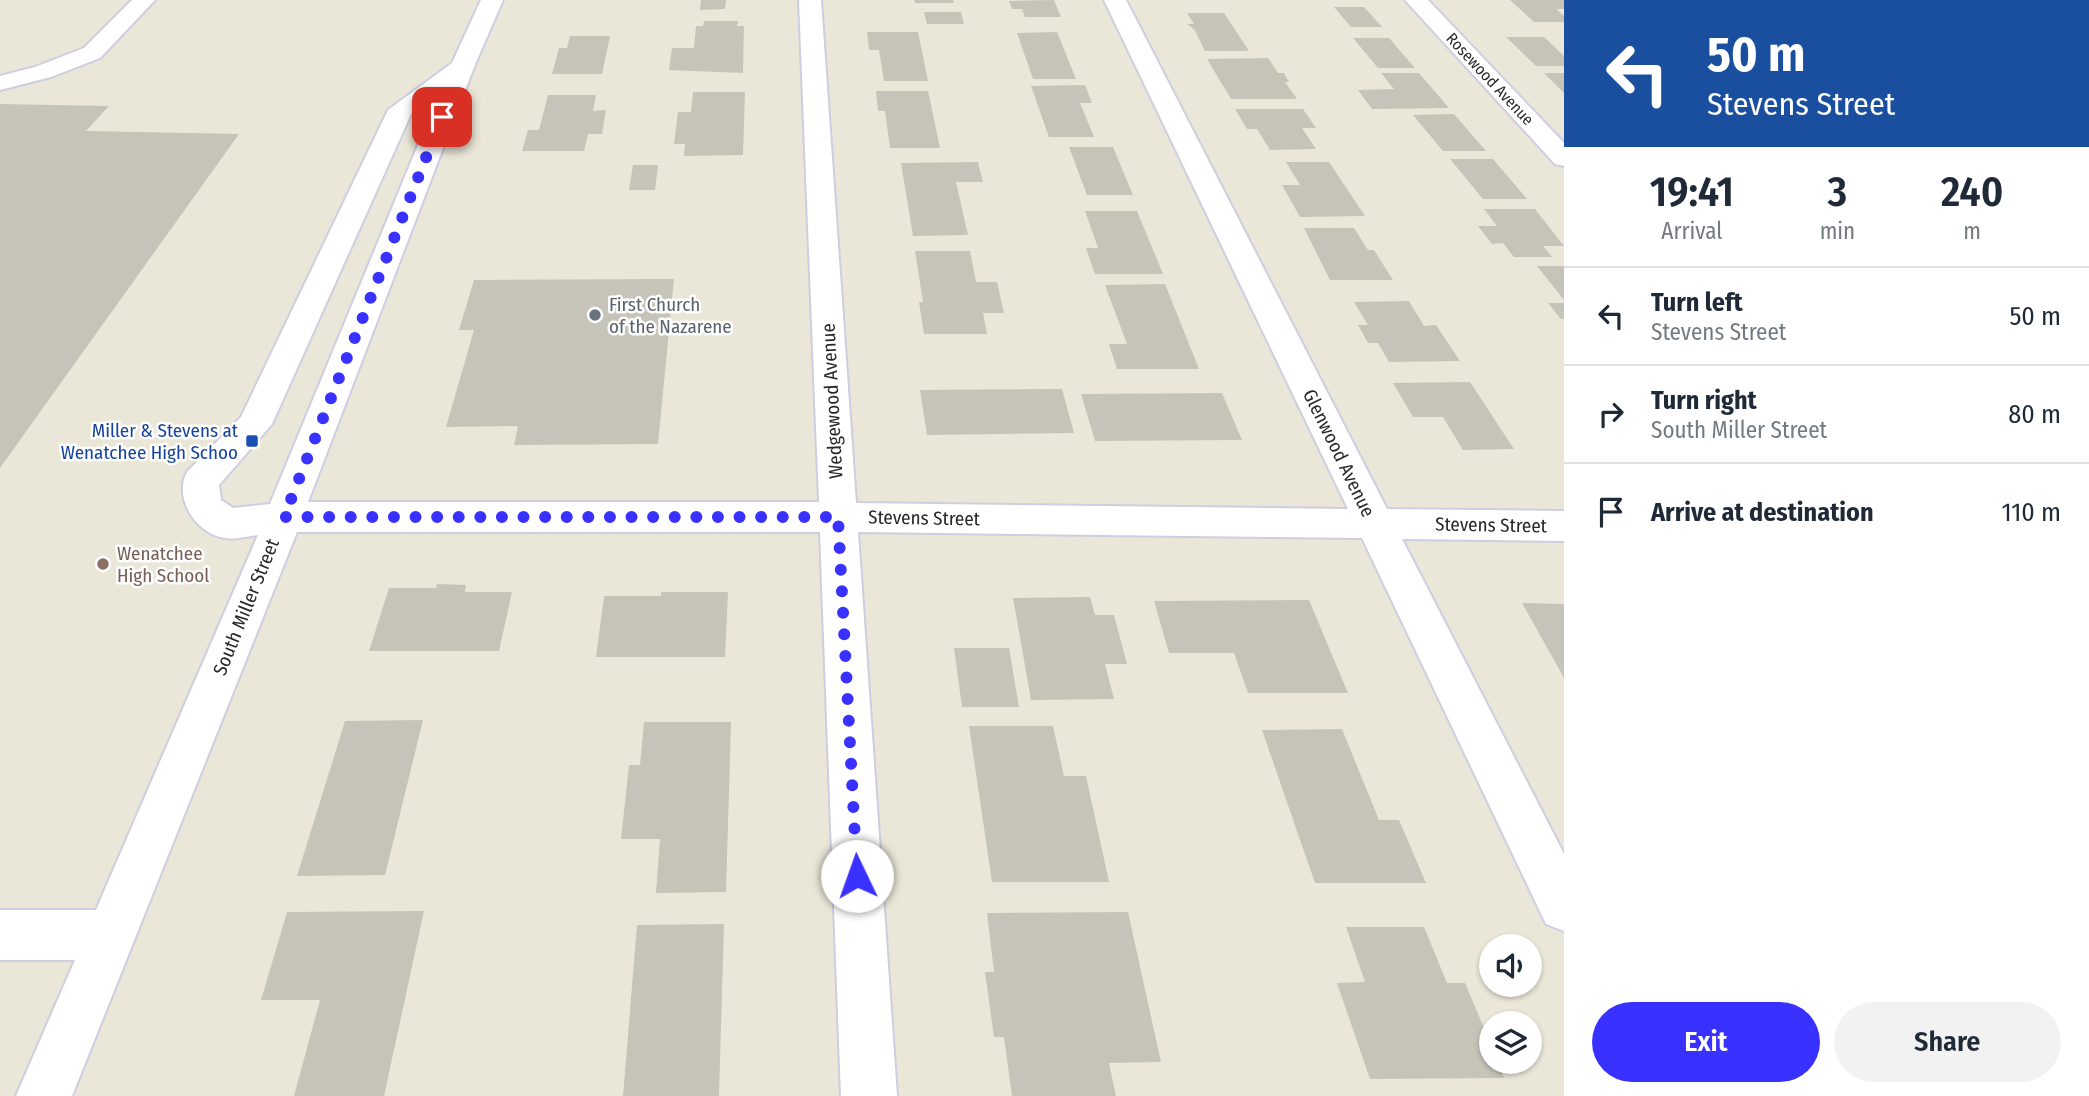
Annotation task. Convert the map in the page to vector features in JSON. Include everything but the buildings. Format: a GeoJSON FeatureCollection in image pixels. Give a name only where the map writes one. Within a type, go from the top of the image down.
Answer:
{"type":"FeatureCollection","features":[{"type":"Feature","properties":{"kind":"street"},"geometry":{"type":"LineString","coordinates":[[0,83],[43,72],[92,53],[144,0]]}},
{"type":"Feature","properties":{"kind":"street","name":"South Miller Street"},"geometry":{"type":"LineString","coordinates":[[44,1096],[284,517],[462,67],[492,0]]}},
{"type":"Feature","properties":{"kind":"street","name":"Wedgewood Avenue"},"geometry":{"type":"LineString","coordinates":[[810,0],[869,1096]]}},
{"type":"Feature","properties":{"kind":"street","name":"Glenwood Avenue"},"geometry":{"type":"LineString","coordinates":[[1115,0],[1564,906]]}},
{"type":"Feature","properties":{"kind":"street","name":"Rosewood Avenue"},"geometry":{"type":"LineString","coordinates":[[1416,0],[1564,158]]}},
{"type":"Feature","properties":{"kind":"street","name":"Stevens Street"},"geometry":{"type":"LineString","coordinates":[[462,67],[400,110],[255,424],[200,482],[204,507],[226,524],[284,517],[838,517],[1564,526]]}},
{"type":"Feature","properties":{"kind":"street"},"geometry":{"type":"LineString","coordinates":[[0,935],[109,935]]}},
{"type":"Feature","properties":{"kind":"place","name":"First Church of the Nazarene"},"geometry":{"type":"Point","coordinates":[595,315]}},
{"type":"Feature","properties":{"kind":"place","name":"Miller & Stevens at Wenatchee High Schoo"},"geometry":{"type":"Point","coordinates":[252,441]}},
{"type":"Feature","properties":{"kind":"place","name":"Wenatchee High School"},"geometry":{"type":"Point","coordinates":[103,564]}},
{"type":"Feature","properties":{"kind":"route"},"geometry":{"type":"LineString","coordinates":[[442,117],[284,517],[838,517],[857,876]]}}]}
